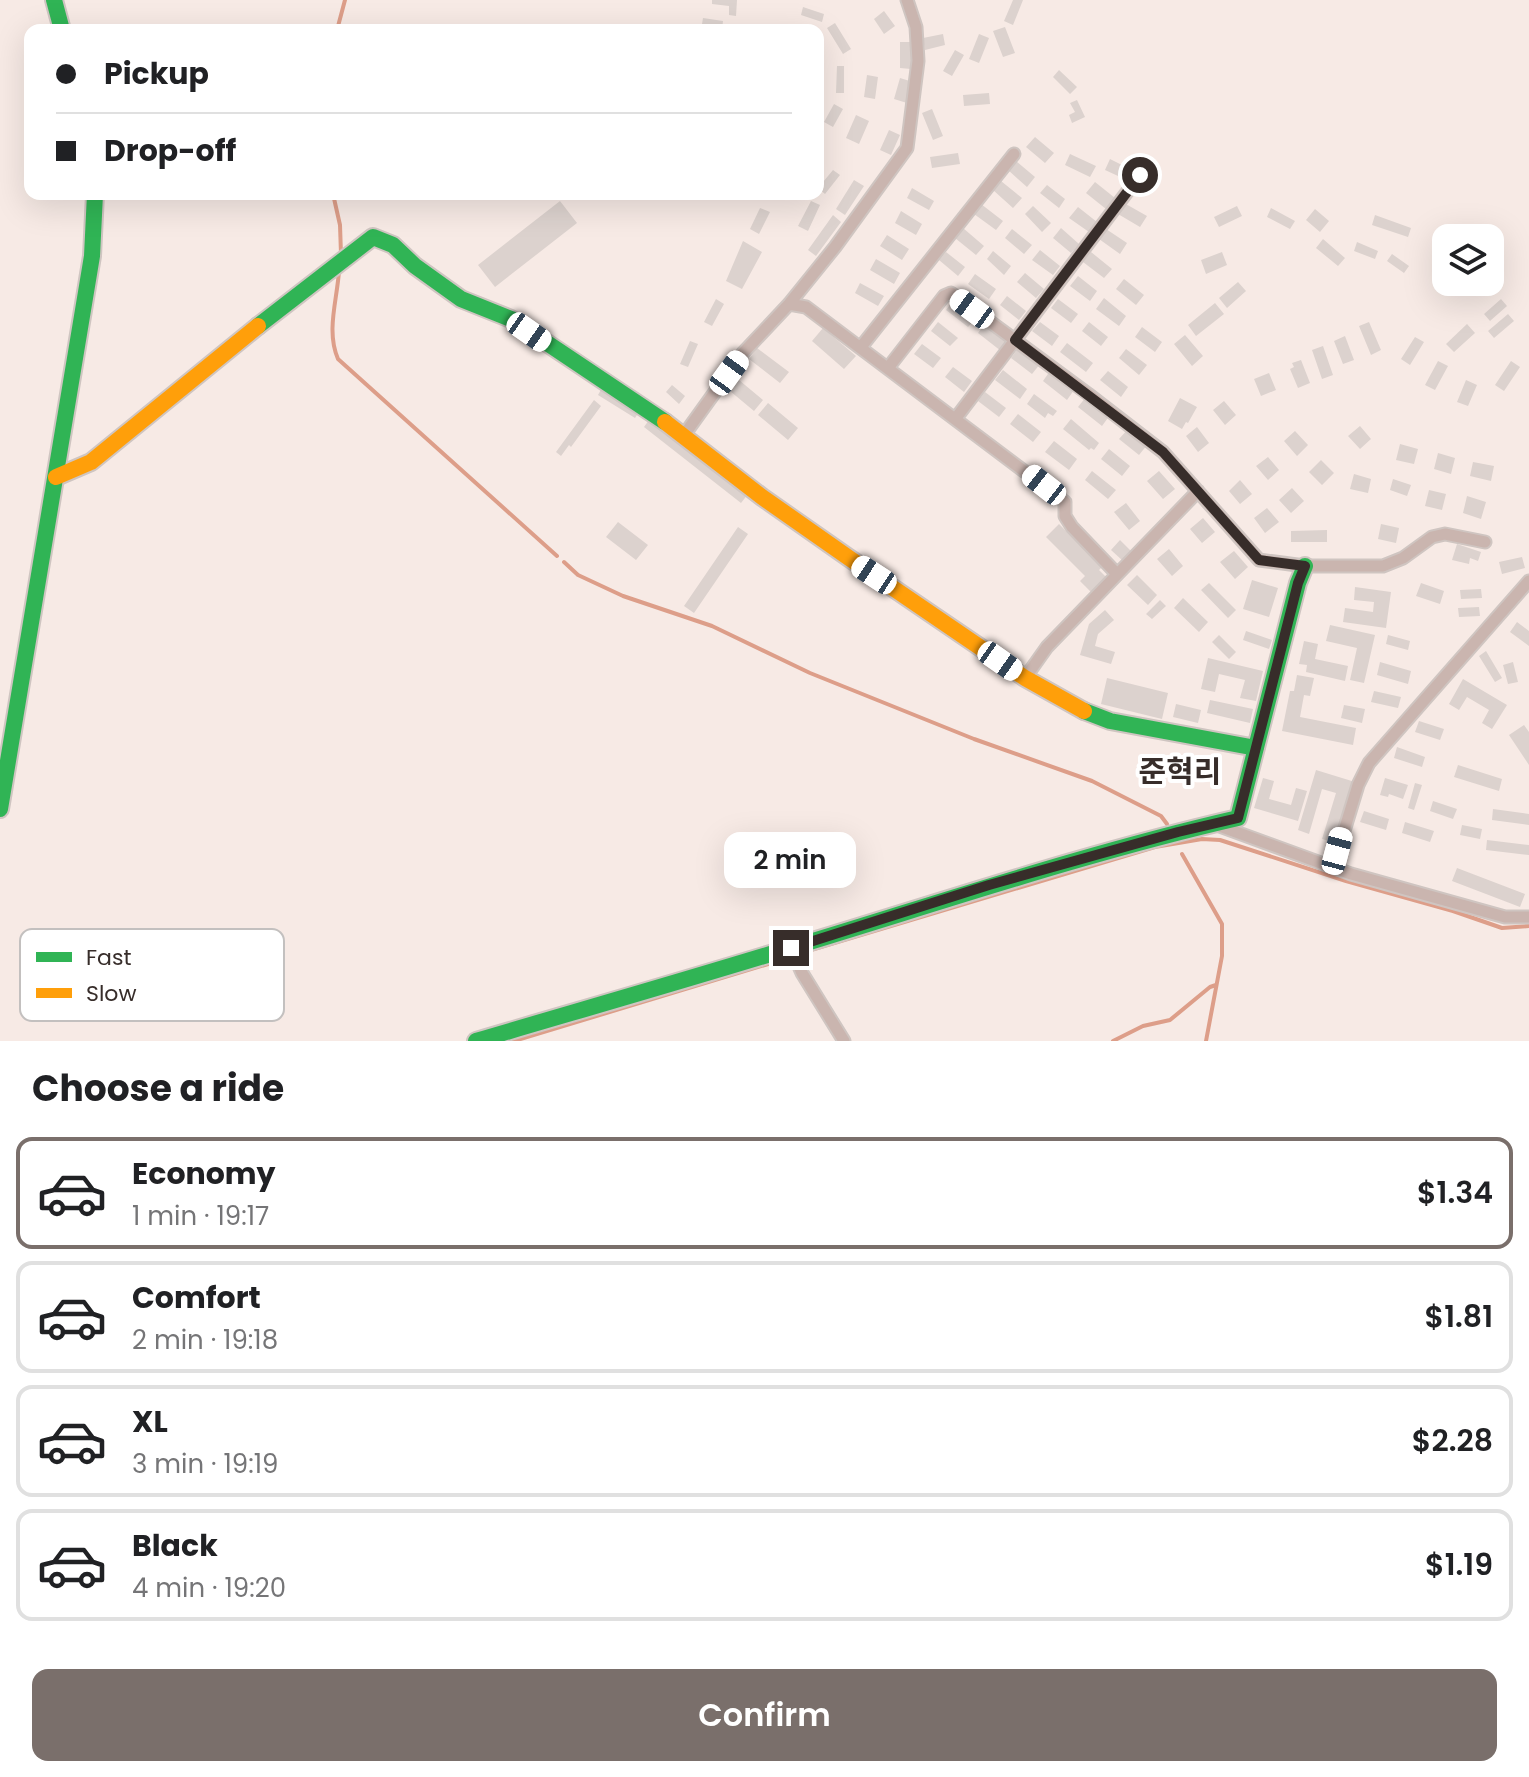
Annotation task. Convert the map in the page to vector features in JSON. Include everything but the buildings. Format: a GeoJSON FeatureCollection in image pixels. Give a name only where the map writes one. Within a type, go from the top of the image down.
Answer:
{"type":"FeatureCollection","features":[{"type":"Feature","properties":{"kind":"street"},"geometry":{"type":"LineString","coordinates":[[54,0],[60,24]]}},
{"type":"Feature","properties":{"kind":"street"},"geometry":{"type":"LineString","coordinates":[[684,435],[743,353],[789,304],[835,247],[907,148],[918,61],[916,27],[907,0]]}},
{"type":"Feature","properties":{"kind":"street"},"geometry":{"type":"LineString","coordinates":[[861,347],[1014,154]]}},
{"type":"Feature","properties":{"kind":"street"},"geometry":{"type":"LineString","coordinates":[[956,418],[1140,175]]}},
{"type":"Feature","properties":{"kind":"street"},"geometry":{"type":"LineString","coordinates":[[0,809],[92,256],[95,200]]}},
{"type":"Feature","properties":{"kind":"street"},"geometry":{"type":"LineString","coordinates":[[56,477],[91,462],[212,362],[373,237],[393,245],[415,266],[461,299],[511,319],[684,435],[762,497],[1025,678],[1077,708],[1110,721],[1256,748]]}},
{"type":"Feature","properties":{"kind":"street"},"geometry":{"type":"LineString","coordinates":[[888,368],[944,296],[951,293],[1163,452],[1259,560],[1305,566],[1383,566],[1403,558],[1432,537],[1445,534],[1485,542]]}},
{"type":"Feature","properties":{"kind":"street"},"geometry":{"type":"LineString","coordinates":[[789,304],[806,307],[1065,502],[1065,516],[1072,527],[1116,573]]}},
{"type":"Feature","properties":{"kind":"street"},"geometry":{"type":"LineString","coordinates":[[1025,678],[1047,647],[1198,491]]}},
{"type":"Feature","properties":{"kind":"street"},"geometry":{"type":"LineString","coordinates":[[476,1041],[791,948],[989,885],[1238,818],[1305,566]]}},
{"type":"Feature","properties":{"kind":"street"},"geometry":{"type":"LineString","coordinates":[[1333,867],[1346,822],[1369,763],[1529,581]]}},
{"type":"Feature","properties":{"kind":"street"},"geometry":{"type":"LineString","coordinates":[[1213,824],[1333,867],[1495,915],[1529,917]]}},
{"type":"Feature","properties":{"kind":"street"},"geometry":{"type":"LineString","coordinates":[[791,948],[802,973],[844,1041]]}},
{"type":"Feature","properties":{"kind":"waterway"},"geometry":{"type":"LineString","coordinates":[[339,24],[345,0]]}},
{"type":"Feature","properties":{"kind":"waterway"},"geometry":{"type":"LineString","coordinates":[[334,200],[340,225],[341,254]]}},
{"type":"Feature","properties":{"kind":"waterway"},"geometry":{"type":"LineString","coordinates":[[339,271],[333,327],[338,359],[557,556]]}},
{"type":"Feature","properties":{"kind":"waterway"},"geometry":{"type":"LineString","coordinates":[[564,562],[578,575],[623,596],[712,626],[810,673],[974,739],[1092,781],[1161,816],[1167,824]]}},
{"type":"Feature","properties":{"kind":"waterway"},"geometry":{"type":"LineString","coordinates":[[801,953],[1155,847],[1202,839],[1220,840],[1502,928],[1529,926]]}},
{"type":"Feature","properties":{"kind":"waterway"},"geometry":{"type":"LineString","coordinates":[[1182,854],[1222,924],[1222,956],[1206,1041]]}},
{"type":"Feature","properties":{"kind":"waterway"},"geometry":{"type":"LineString","coordinates":[[514,1041],[788,958]]}},
{"type":"Feature","properties":{"kind":"waterway"},"geometry":{"type":"LineString","coordinates":[[1113,1041],[1143,1026],[1170,1020],[1216,985]]}},
{"type":"Feature","properties":{"kind":"traffic: fast"},"geometry":{"type":"LineString","coordinates":[[54,0],[60,24]]}},
{"type":"Feature","properties":{"kind":"traffic: fast"},"geometry":{"type":"LineString","coordinates":[[0,809],[92,256],[95,200]]}},
{"type":"Feature","properties":{"kind":"traffic: fast"},"geometry":{"type":"LineString","coordinates":[[258,326],[373,237],[393,245],[415,266],[461,299],[511,319],[665,422]]}},
{"type":"Feature","properties":{"kind":"traffic: fast"},"geometry":{"type":"LineString","coordinates":[[476,1041],[1069,863],[1238,818],[1305,566]]}},
{"type":"Feature","properties":{"kind":"traffic: fast"},"geometry":{"type":"LineString","coordinates":[[1084,711],[1110,721],[1256,748]]}},
{"type":"Feature","properties":{"kind":"traffic: slow"},"geometry":{"type":"LineString","coordinates":[[56,477],[91,462],[258,326]]}},
{"type":"Feature","properties":{"kind":"traffic: slow"},"geometry":{"type":"LineString","coordinates":[[665,422],[762,497],[849,558],[1025,678],[1084,711]]}},
{"type":"Feature","properties":{"kind":"district","name":"준혁리"},"geometry":{"type":"Point","coordinates":[1180,772]}},
{"type":"Feature","properties":{"kind":"route"},"geometry":{"type":"LineString","coordinates":[[791,948],[989,885],[1238,818],[1305,566],[1259,560],[1163,452],[1015,340],[1140,175]]}}]}
